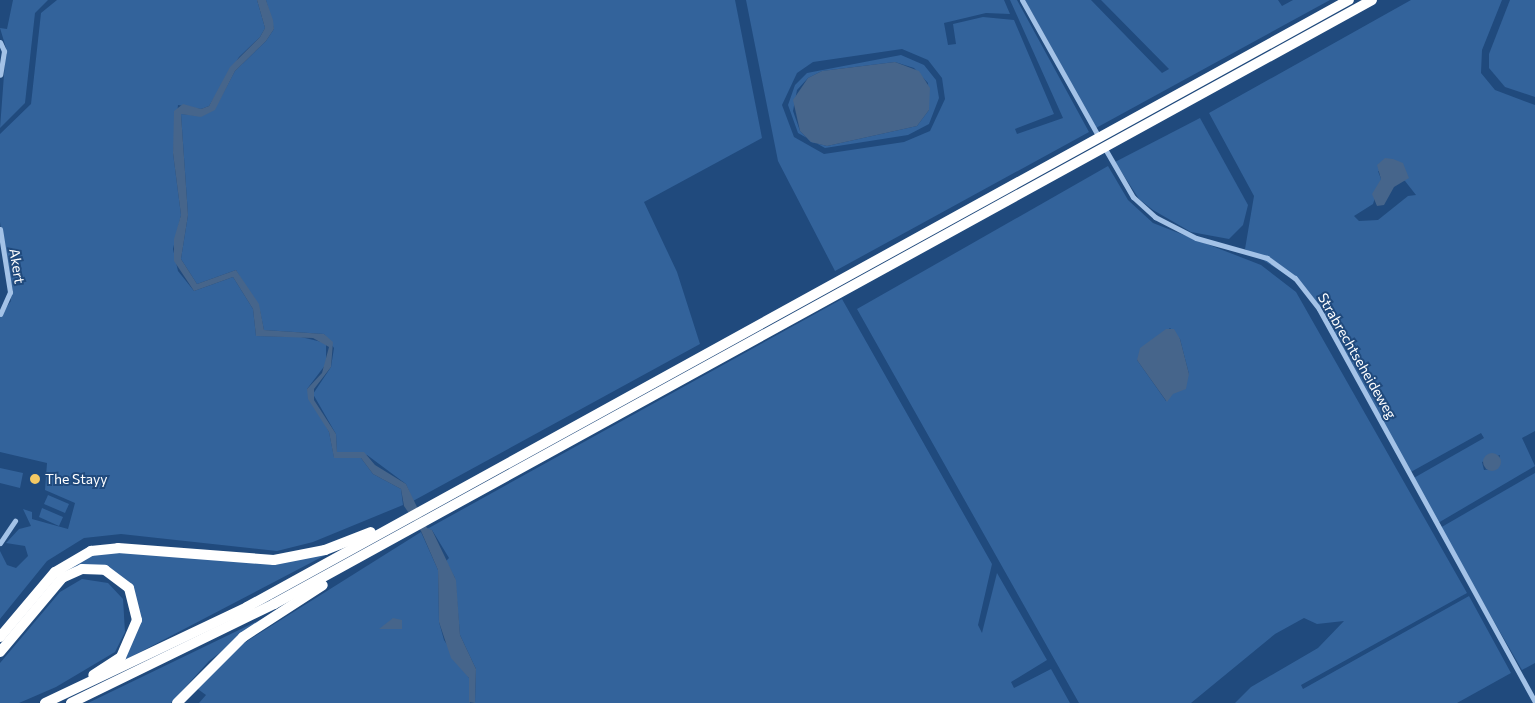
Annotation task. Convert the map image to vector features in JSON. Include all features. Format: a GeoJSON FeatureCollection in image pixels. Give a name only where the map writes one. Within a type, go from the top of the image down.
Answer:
{"type":"FeatureCollection","features":[{"type":"Feature","properties":{"kind":"highway"},"geometry":{"type":"LineString","coordinates":[[177,703],[243,637],[418,519],[1349,0]]}},
{"type":"Feature","properties":{"kind":"highway"},"geometry":{"type":"LineString","coordinates":[[50,701],[247,607],[418,519],[1372,0]]}},
{"type":"Feature","properties":{"kind":"highway"},"geometry":{"type":"LineString","coordinates":[[0,637],[55,572],[91,551],[118,548],[279,560],[325,550],[418,519]]}},
{"type":"Feature","properties":{"kind":"highway"},"geometry":{"type":"LineString","coordinates":[[71,703],[196,646],[352,562]]}},
{"type":"Feature","properties":{"kind":"highway"},"geometry":{"type":"LineString","coordinates":[[0,652],[66,575],[99,569],[125,582],[138,613],[129,645],[110,666],[50,701]]}},
{"type":"Feature","properties":{"kind":"street","name":"Strabrechtseheideweg"},"geometry":{"type":"LineString","coordinates":[[1022,0],[1121,178],[1155,217],[1196,238],[1267,258],[1295,278],[1319,308],[1535,702]]}},
{"type":"Feature","properties":{"kind":"street"},"geometry":{"type":"LineString","coordinates":[[0,42],[4,51],[0,75]]}},
{"type":"Feature","properties":{"kind":"street","name":"Akert"},"geometry":{"type":"LineString","coordinates":[[0,229],[10,292],[8,306],[0,314]]}},
{"type":"Feature","properties":{"kind":"street"},"geometry":{"type":"LineString","coordinates":[[0,543],[15,522]]}},
{"type":"Feature","properties":{"kind":"shaded area"},"geometry":{"type":"Polygon","coordinates":[[[13,0],[48,0],[35,13],[25,103],[0,128],[6,48],[0,28],[7,29],[13,0]]]}},
{"type":"Feature","properties":{"kind":"shaded area"},"geometry":{"type":"Polygon","coordinates":[[[57,0],[257,0],[265,28],[260,37],[239,57],[209,106],[201,109],[178,105],[173,153],[181,215],[173,249],[178,271],[194,291],[233,277],[253,309],[256,336],[301,337],[326,343],[326,364],[307,389],[329,432],[334,457],[361,458],[373,474],[401,489],[403,505],[313,542],[277,551],[121,534],[84,538],[47,561],[0,619],[0,551],[7,565],[16,568],[28,556],[25,546],[6,543],[19,529],[31,526],[23,509],[32,512],[32,519],[68,529],[75,503],[45,490],[47,463],[0,452],[0,316],[11,301],[0,222],[0,134],[31,104],[41,13],[57,0]]]}},
{"type":"Feature","properties":{"kind":"shaded area"},"geometry":{"type":"Polygon","coordinates":[[[257,0],[266,0],[273,20],[274,29],[266,41],[235,71],[215,110],[201,117],[181,114],[188,215],[181,259],[197,284],[236,270],[259,304],[264,330],[324,334],[333,342],[331,367],[314,389],[314,400],[336,434],[337,452],[364,452],[375,465],[406,484],[427,528],[432,530],[456,580],[460,635],[476,669],[475,703],[469,702],[469,678],[451,658],[439,622],[438,570],[421,531],[404,506],[401,489],[373,474],[361,458],[334,458],[329,432],[308,399],[307,389],[322,373],[329,347],[313,338],[256,336],[253,309],[233,277],[194,291],[174,261],[174,239],[181,215],[173,153],[174,111],[183,104],[201,109],[209,106],[230,67],[260,37],[265,28],[257,0]]]}},
{"type":"Feature","properties":{"kind":"shaded area"},"geometry":{"type":"Polygon","coordinates":[[[266,0],[735,0],[762,138],[644,202],[677,272],[700,344],[413,501],[406,484],[367,455],[337,452],[336,434],[313,394],[331,367],[334,348],[324,334],[264,330],[260,311],[236,270],[197,284],[181,259],[188,215],[181,114],[201,116],[219,101],[235,71],[266,41],[274,29],[266,0]]]}},
{"type":"Feature","properties":{"kind":"shaded area"},"geometry":{"type":"Polygon","coordinates":[[[746,0],[1004,0],[1010,14],[986,13],[944,23],[948,45],[956,44],[953,24],[983,17],[1014,20],[1054,114],[1015,129],[1017,134],[1063,118],[1010,0],[1017,0],[1089,132],[835,271],[778,161],[746,0]],[[902,49],[813,62],[797,73],[782,105],[794,137],[824,154],[904,142],[930,131],[945,99],[942,78],[928,60],[902,49]]]}},
{"type":"Feature","properties":{"kind":"shaded area"},"geometry":{"type":"Polygon","coordinates":[[[1025,0],[1091,0],[1162,73],[1169,69],[1101,0],[1278,0],[1282,6],[1293,0],[1330,0],[1096,128],[1025,0]]]}},
{"type":"Feature","properties":{"kind":"shaded area"},"geometry":{"type":"Polygon","coordinates":[[[1411,0],[1502,0],[1482,50],[1481,73],[1495,90],[1535,105],[1535,431],[1522,438],[1535,466],[1438,523],[1412,479],[1484,438],[1481,433],[1409,473],[1315,305],[1298,282],[1245,249],[1254,196],[1209,113],[1411,0]],[[1378,171],[1381,179],[1373,204],[1354,216],[1359,221],[1378,220],[1408,196],[1416,195],[1405,181],[1378,171]],[[1500,455],[1482,462],[1484,470],[1496,468],[1500,455]]]}},
{"type":"Feature","properties":{"kind":"shaded area"},"geometry":{"type":"Polygon","coordinates":[[[1510,0],[1535,0],[1535,97],[1505,87],[1489,68],[1489,54],[1510,0]]]}},
{"type":"Feature","properties":{"kind":"shaded area"},"geometry":{"type":"Polygon","coordinates":[[[901,55],[924,65],[936,80],[939,98],[929,124],[908,135],[825,148],[817,143],[827,146],[917,126],[929,110],[928,83],[914,68],[895,62],[822,71],[808,78],[797,90],[793,111],[800,131],[807,138],[798,133],[788,105],[795,85],[807,73],[901,55]]]}},
{"type":"Feature","properties":{"kind":"shaded area"},"geometry":{"type":"Polygon","coordinates":[[[895,62],[919,71],[930,88],[929,110],[917,126],[827,146],[811,142],[800,131],[793,100],[808,78],[822,71],[895,62]]]}},
{"type":"Feature","properties":{"kind":"shaded area"},"geometry":{"type":"Polygon","coordinates":[[[1200,118],[1248,205],[1243,225],[1229,239],[1191,232],[1153,210],[1139,199],[1115,162],[1200,118]]]}},
{"type":"Feature","properties":{"kind":"shaded area"},"geometry":{"type":"Polygon","coordinates":[[[1385,158],[1403,163],[1409,178],[1394,187],[1384,205],[1377,206],[1372,194],[1381,179],[1377,165],[1385,158]]]}},
{"type":"Feature","properties":{"kind":"shaded area"},"geometry":{"type":"Polygon","coordinates":[[[1108,166],[1128,200],[1153,223],[1261,265],[1296,292],[1467,593],[1301,685],[1303,689],[1469,596],[1511,673],[1457,703],[1235,703],[1251,687],[1318,648],[1344,621],[1317,624],[1304,618],[1275,634],[1191,703],[1079,703],[857,309],[1108,166]],[[1170,328],[1137,360],[1166,401],[1189,374],[1180,339],[1170,328]]]}},
{"type":"Feature","properties":{"kind":"shaded area"},"geometry":{"type":"Polygon","coordinates":[[[842,299],[992,564],[978,625],[982,633],[997,573],[1047,660],[1011,682],[1014,688],[1051,669],[1070,703],[475,703],[476,669],[460,635],[455,578],[446,561],[449,558],[432,530],[427,529],[842,299]]]}},
{"type":"Feature","properties":{"kind":"shaded area"},"geometry":{"type":"Polygon","coordinates":[[[1166,329],[1174,329],[1180,339],[1189,374],[1186,389],[1173,394],[1167,402],[1137,360],[1140,348],[1166,329]]]}},
{"type":"Feature","properties":{"kind":"shaded area"},"geometry":{"type":"Polygon","coordinates":[[[1492,453],[1498,456],[1501,462],[1498,468],[1492,471],[1486,468],[1483,462],[1486,456],[1492,453]]]}},
{"type":"Feature","properties":{"kind":"shaded area"},"geometry":{"type":"Polygon","coordinates":[[[0,468],[23,473],[20,488],[0,483],[0,468]]]}},
{"type":"Feature","properties":{"kind":"shaded area"},"geometry":{"type":"Polygon","coordinates":[[[1535,473],[1535,663],[1522,670],[1440,528],[1535,473]]]}},
{"type":"Feature","properties":{"kind":"shaded area"},"geometry":{"type":"Polygon","coordinates":[[[48,495],[69,504],[65,513],[44,504],[48,495]]]}},
{"type":"Feature","properties":{"kind":"shaded area"},"geometry":{"type":"Polygon","coordinates":[[[42,508],[63,517],[59,526],[39,517],[42,508]]]}},
{"type":"Feature","properties":{"kind":"shaded area"},"geometry":{"type":"Polygon","coordinates":[[[421,532],[438,570],[439,622],[444,640],[469,678],[470,703],[199,703],[206,695],[195,687],[241,645],[421,532]]]}},
{"type":"Feature","properties":{"kind":"shaded area"},"geometry":{"type":"Polygon","coordinates":[[[337,549],[121,662],[137,632],[123,578],[61,569],[107,550],[247,562],[337,549]]]}},
{"type":"Feature","properties":{"kind":"shaded area"},"geometry":{"type":"Polygon","coordinates":[[[82,579],[108,583],[123,599],[125,632],[115,652],[56,687],[19,703],[0,703],[0,663],[60,592],[82,579]]]}},
{"type":"Feature","properties":{"kind":"shaded area"},"geometry":{"type":"Polygon","coordinates":[[[270,615],[209,661],[171,703],[88,703],[270,615]]]}},
{"type":"Feature","properties":{"kind":"shaded area"},"geometry":{"type":"Polygon","coordinates":[[[393,618],[402,620],[402,629],[379,629],[393,618]]]}},
{"type":"Feature","properties":{"kind":"place","name":"The Stayy"},"geometry":{"type":"Point","coordinates":[35,479]}}]}
